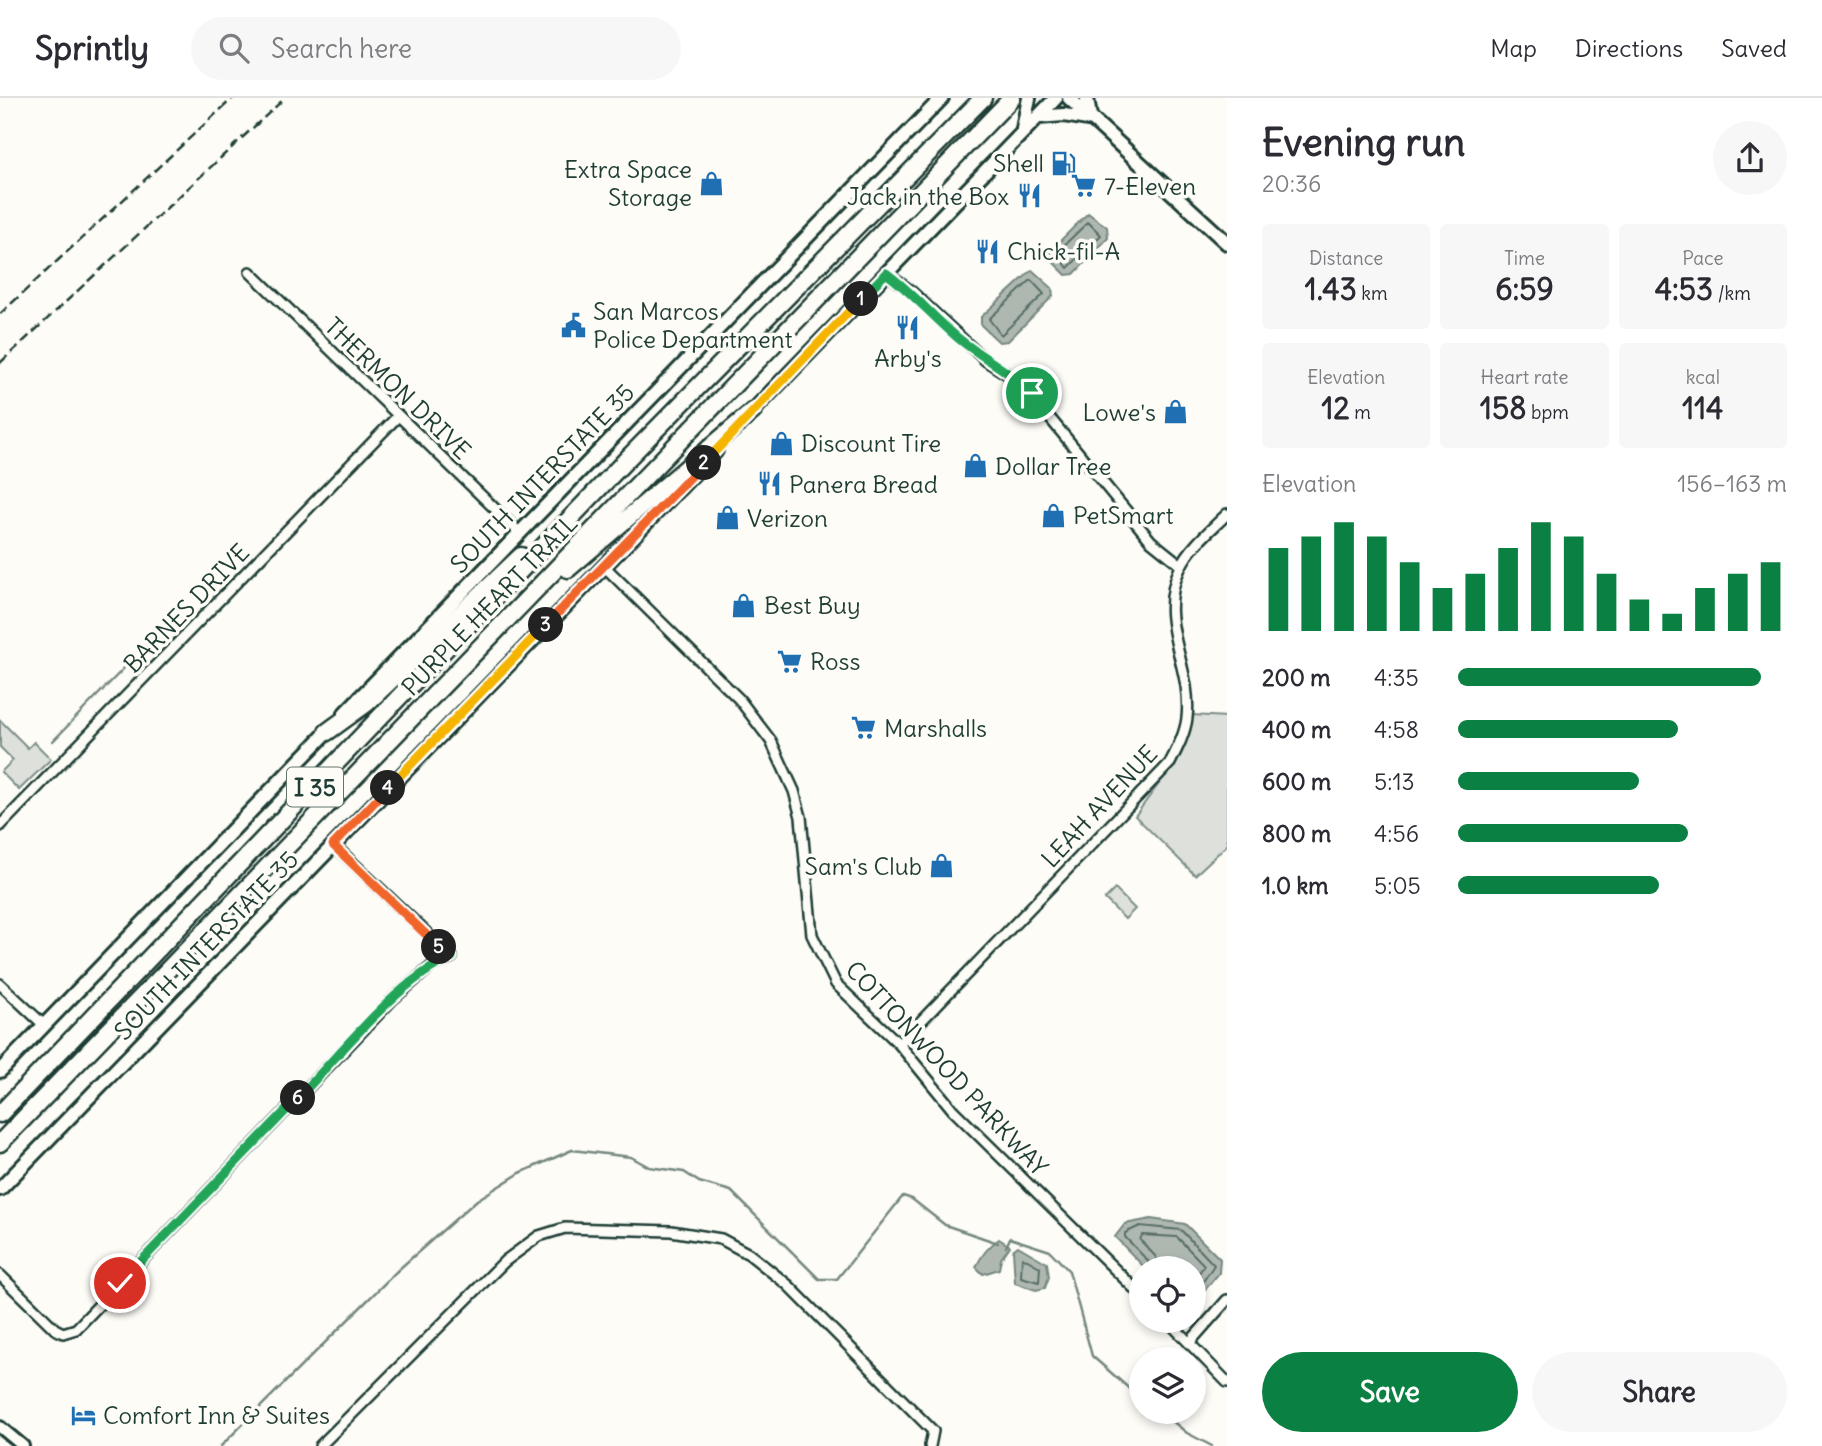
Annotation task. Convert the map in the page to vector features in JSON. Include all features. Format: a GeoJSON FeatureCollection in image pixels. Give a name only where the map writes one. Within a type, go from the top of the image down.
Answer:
{"type":"FeatureCollection","features":[{"type":"Feature","properties":{"kind":"highway","name":"PURPLE HEART TRAIL"},"geometry":{"type":"LineString","coordinates":[[0,1114],[628,458],[983,98]]}},
{"type":"Feature","properties":{"kind":"highway","name":"PURPLE HEART TRAIL"},"geometry":{"type":"LineString","coordinates":[[0,1143],[1009,101]]}},
{"type":"Feature","properties":{"kind":"highway"},"geometry":{"type":"LineString","coordinates":[[492,634],[753,411]]}},
{"type":"Feature","properties":{"kind":"highway"},"geometry":{"type":"LineString","coordinates":[[327,732],[367,704],[591,489],[628,458]]}},
{"type":"Feature","properties":{"kind":"main road","name":"SOUTH INTERSTATE 35"},"geometry":{"type":"LineString","coordinates":[[0,1071],[942,98]]}},
{"type":"Feature","properties":{"kind":"main road"},"geometry":{"type":"LineString","coordinates":[[1022,133],[1029,98]]}},
{"type":"Feature","properties":{"kind":"main road","name":"SOUTH INTERSTATE 35"},"geometry":{"type":"LineString","coordinates":[[0,1189],[1056,98]]}},
{"type":"Feature","properties":{"kind":"main road"},"geometry":{"type":"LineString","coordinates":[[1069,98],[1227,243]]}},
{"type":"Feature","properties":{"kind":"main road"},"geometry":{"type":"LineString","coordinates":[[1087,98],[1092,118]]}},
{"type":"Feature","properties":{"kind":"main road"},"geometry":{"type":"LineString","coordinates":[[1038,117],[1064,115],[1092,118]]}},
{"type":"Feature","properties":{"kind":"street","name":"THERMON DRIVE"},"geometry":{"type":"LineString","coordinates":[[250,272],[519,532]]}},
{"type":"Feature","properties":{"kind":"street"},"geometry":{"type":"LineString","coordinates":[[886,273],[911,291],[985,360],[1021,383],[1151,541],[1181,565],[1227,514]]}},
{"type":"Feature","properties":{"kind":"street","name":"BARNES DRIVE"},"geometry":{"type":"LineString","coordinates":[[0,826],[398,416]]}},
{"type":"Feature","properties":{"kind":"street","name":"LEAH AVENUE"},"geometry":{"type":"LineString","coordinates":[[899,1044],[1170,763],[1186,720],[1185,686],[1170,619],[1181,565]]}},
{"type":"Feature","properties":{"kind":"street","name":"COTTONWOOD PARKWAY"},"geometry":{"type":"LineString","coordinates":[[604,566],[739,699],[771,741],[794,791],[801,817],[812,935],[836,984],[899,1044],[953,1110],[1129,1283]]}},
{"type":"Feature","properties":{"kind":"street"},"geometry":{"type":"LineString","coordinates":[[0,1275],[55,1329],[63,1333],[76,1329],[393,999],[433,965],[452,957],[333,845]]}},
{"type":"Feature","properties":{"kind":"street"},"geometry":{"type":"LineString","coordinates":[[0,984],[45,1026]]}},
{"type":"Feature","properties":{"kind":"street"},"geometry":{"type":"LineString","coordinates":[[320,1446],[505,1261],[539,1236],[565,1228],[583,1227],[701,1234],[721,1239],[749,1254],[788,1285],[906,1401],[933,1431],[930,1446]]}},
{"type":"Feature","properties":{"kind":"street"},"geometry":{"type":"LineString","coordinates":[[1189,1343],[1227,1300]]}},
{"type":"Feature","properties":{"kind":"street"},"geometry":{"type":"LineString","coordinates":[[1179,1333],[1227,1382]]}},
{"type":"Feature","properties":{"kind":"street"},"geometry":{"type":"LineString","coordinates":[[0,1427],[23,1446]]}},
{"type":"Feature","properties":{"kind":"shaded area"},"geometry":{"type":"Polygon","coordinates":[[[1192,715],[1227,717],[1227,845],[1195,875],[1135,816],[1181,754],[1192,715]]]}},
{"type":"Feature","properties":{"kind":"shaded area"},"geometry":{"type":"Polygon","coordinates":[[[0,720],[28,748],[34,742],[51,759],[19,790],[1,772],[13,760],[0,747],[0,720]]]}},
{"type":"Feature","properties":{"kind":"shaded area"},"geometry":{"type":"Polygon","coordinates":[[[1115,889],[1135,909],[1125,919],[1105,899],[1115,889]]]}},
{"type":"Feature","properties":{"kind":"water"},"geometry":{"type":"Polygon","coordinates":[[[1088,213],[1107,227],[1108,238],[1074,274],[1066,275],[1046,255],[1088,213]]]}},
{"type":"Feature","properties":{"kind":"water"},"geometry":{"type":"Polygon","coordinates":[[[1032,270],[1052,288],[1053,296],[1008,341],[999,342],[981,325],[981,317],[1032,270]]]}},
{"type":"Feature","properties":{"kind":"water"},"geometry":{"type":"Polygon","coordinates":[[[1151,1219],[1185,1224],[1220,1259],[1219,1273],[1206,1289],[1206,1256],[1133,1256],[1115,1237],[1125,1224],[1151,1219]]]}},
{"type":"Feature","properties":{"kind":"water"},"geometry":{"type":"Polygon","coordinates":[[[999,1239],[1010,1246],[1001,1259],[999,1269],[983,1274],[976,1267],[999,1239]]]}},
{"type":"Feature","properties":{"kind":"water"},"geometry":{"type":"Polygon","coordinates":[[[1018,1246],[1047,1263],[1049,1277],[1045,1288],[1036,1290],[1015,1283],[1013,1250],[1018,1246]]]}},
{"type":"Feature","properties":{"kind":"waterway"},"geometry":{"type":"LineString","coordinates":[[53,741],[130,662]]}},
{"type":"Feature","properties":{"kind":"waterway"},"geometry":{"type":"LineString","coordinates":[[221,1446],[398,1270],[477,1200],[520,1173],[572,1150],[631,1157],[649,1167],[684,1172],[699,1182],[731,1191],[819,1279],[837,1279],[903,1196],[912,1199],[945,1225],[998,1243]]}},
{"type":"Feature","properties":{"kind":"waterway"},"geometry":{"type":"LineString","coordinates":[[1006,1247],[1010,1238],[1050,1251],[1069,1271],[1092,1356],[1129,1388]]}},
{"type":"Feature","properties":{"kind":"waterway"},"geometry":{"type":"LineString","coordinates":[[1176,1424],[1212,1446]]}},
{"type":"Feature","properties":{"kind":"railway"},"geometry":{"type":"LineString","coordinates":[[0,314],[233,98]]}},
{"type":"Feature","properties":{"kind":"railway"},"geometry":{"type":"LineString","coordinates":[[0,363],[285,98]]}},
{"type":"Feature","properties":{"kind":"place","name":"Shell"},"geometry":{"type":"Point","coordinates":[1064,163]}},
{"type":"Feature","properties":{"kind":"place","name":"Extra Space Storage"},"geometry":{"type":"Point","coordinates":[712,183]}},
{"type":"Feature","properties":{"kind":"place","name":"7-Eleven"},"geometry":{"type":"Point","coordinates":[1084,186]}},
{"type":"Feature","properties":{"kind":"place","name":"Jack in the Box"},"geometry":{"type":"Point","coordinates":[1029,196]}},
{"type":"Feature","properties":{"kind":"place","name":"Chick-fil-A"},"geometry":{"type":"Point","coordinates":[987,251]}},
{"type":"Feature","properties":{"kind":"place","name":"San Marcos Police Department"},"geometry":{"type":"Point","coordinates":[573,325]}},
{"type":"Feature","properties":{"kind":"place","name":"Arby's"},"geometry":{"type":"Point","coordinates":[908,327]}},
{"type":"Feature","properties":{"kind":"place","name":"Lowe's"},"geometry":{"type":"Point","coordinates":[1176,412]}},
{"type":"Feature","properties":{"kind":"place","name":"Discount Tire"},"geometry":{"type":"Point","coordinates":[781,443]}},
{"type":"Feature","properties":{"kind":"place","name":"Dollar Tree"},"geometry":{"type":"Point","coordinates":[975,466]}},
{"type":"Feature","properties":{"kind":"place","name":"Panera Bread"},"geometry":{"type":"Point","coordinates":[769,484]}},
{"type":"Feature","properties":{"kind":"place","name":"PetSmart"},"geometry":{"type":"Point","coordinates":[1053,515]}},
{"type":"Feature","properties":{"kind":"place","name":"Verizon"},"geometry":{"type":"Point","coordinates":[727,518]}},
{"type":"Feature","properties":{"kind":"place","name":"Best Buy"},"geometry":{"type":"Point","coordinates":[744,605]}},
{"type":"Feature","properties":{"kind":"place","name":"Ross"},"geometry":{"type":"Point","coordinates":[790,661]}},
{"type":"Feature","properties":{"kind":"place","name":"Marshalls"},"geometry":{"type":"Point","coordinates":[864,728]}},
{"type":"Feature","properties":{"kind":"place","name":"Sam's Club"},"geometry":{"type":"Point","coordinates":[942,866]}},
{"type":"Feature","properties":{"kind":"place","name":"Comfort Inn & Suites"},"geometry":{"type":"Point","coordinates":[83,1415]}},
{"type":"Feature","properties":{"kind":"route"},"geometry":{"type":"LineString","coordinates":[[120,1283],[393,999],[433,965],[452,957],[333,845],[886,273],[911,291],[958,338],[985,360],[1011,374],[1032,393]]}}]}
